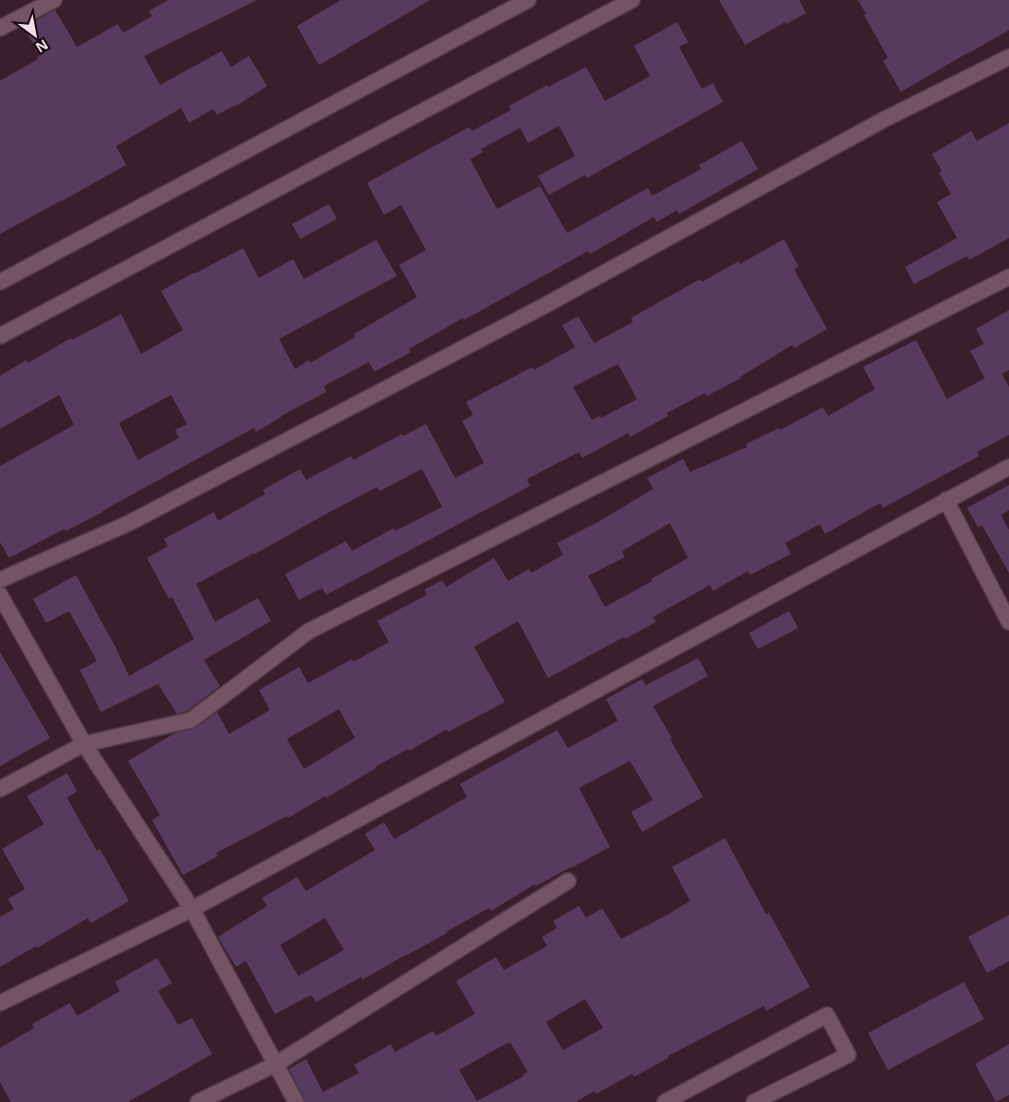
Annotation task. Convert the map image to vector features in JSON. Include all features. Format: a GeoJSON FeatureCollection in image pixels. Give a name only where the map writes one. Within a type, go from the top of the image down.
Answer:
{"type":"FeatureCollection","features":[{"type":"Feature","properties":{"kind":"street"},"geometry":{"type":"LineString","coordinates":[[0,28],[54,0]]}},
{"type":"Feature","properties":{"kind":"street"},"geometry":{"type":"LineString","coordinates":[[0,282],[528,0]]}},
{"type":"Feature","properties":{"kind":"street"},"geometry":{"type":"LineString","coordinates":[[0,336],[632,0]]}},
{"type":"Feature","properties":{"kind":"street"},"geometry":{"type":"LineString","coordinates":[[0,580],[138,518],[542,307],[884,120],[1009,57]]}},
{"type":"Feature","properties":{"kind":"street"},"geometry":{"type":"LineString","coordinates":[[0,789],[84,744],[191,720],[309,631],[1009,277]]}},
{"type":"Feature","properties":{"kind":"street"},"geometry":{"type":"LineString","coordinates":[[0,1003],[192,909],[1009,467]]}},
{"type":"Feature","properties":{"kind":"street"},"geometry":{"type":"LineString","coordinates":[[946,500],[1009,622]]}},
{"type":"Feature","properties":{"kind":"street"},"geometry":{"type":"LineString","coordinates":[[0,595],[84,744],[192,909],[296,1102]]}},
{"type":"Feature","properties":{"kind":"street"},"geometry":{"type":"LineString","coordinates":[[198,1102],[276,1064],[568,882]]}},
{"type":"Feature","properties":{"kind":"street"},"geometry":{"type":"LineString","coordinates":[[664,1102],[827,1014],[848,1056],[754,1102]]}},
{"type":"Feature","properties":{"kind":"building"},"geometry":{"type":"Polygon","coordinates":[[[168,0],[257,0],[144,56],[160,85],[222,51],[231,67],[249,56],[267,86],[236,106],[217,115],[213,109],[189,123],[181,108],[116,146],[126,165],[0,234],[0,81],[38,59],[37,57],[40,55],[23,27],[55,10],[77,47],[118,24],[123,33],[152,16],[149,11],[168,0]]]}},
{"type":"Feature","properties":{"kind":"building"},"geometry":{"type":"Polygon","coordinates":[[[341,0],[430,0],[319,65],[297,26],[341,0]]]}},
{"type":"Feature","properties":{"kind":"building"},"geometry":{"type":"Polygon","coordinates":[[[719,0],[799,0],[806,13],[786,24],[785,22],[745,45],[719,0]]]}},
{"type":"Feature","properties":{"kind":"building"},"geometry":{"type":"Polygon","coordinates":[[[858,0],[1009,0],[1009,30],[901,92],[883,61],[888,58],[864,15],[866,14],[858,0]]]}},
{"type":"Feature","properties":{"kind":"building"},"geometry":{"type":"Polygon","coordinates":[[[677,22],[688,42],[679,47],[702,89],[713,83],[723,102],[587,178],[585,175],[549,195],[538,176],[575,156],[559,126],[528,143],[520,128],[481,149],[483,152],[470,159],[497,209],[540,186],[567,233],[648,188],[652,196],[701,169],[699,165],[742,141],[758,169],[679,214],[677,210],[657,222],[654,217],[590,254],[588,251],[464,320],[463,318],[409,349],[411,352],[374,372],[369,362],[324,386],[326,392],[256,432],[254,428],[103,512],[66,531],[64,529],[9,558],[0,542],[0,466],[74,425],[59,395],[0,429],[0,376],[26,360],[28,363],[71,338],[72,340],[121,314],[141,354],[183,330],[161,291],[243,248],[259,278],[293,259],[304,279],[376,240],[397,276],[279,339],[295,369],[309,360],[310,363],[355,337],[354,334],[417,297],[399,265],[426,250],[401,205],[384,215],[367,183],[469,127],[472,131],[511,110],[509,106],[547,85],[548,87],[586,67],[605,101],[650,76],[634,46],[677,22]],[[171,395],[119,423],[138,460],[179,438],[175,430],[187,424],[171,395]]]}},
{"type":"Feature","properties":{"kind":"building"},"geometry":{"type":"Polygon","coordinates":[[[1009,123],[1009,238],[969,260],[967,256],[914,284],[905,267],[957,238],[937,202],[951,194],[939,173],[942,171],[932,154],[971,131],[977,141],[1009,123]]]}},
{"type":"Feature","properties":{"kind":"building"},"geometry":{"type":"Polygon","coordinates":[[[329,204],[337,219],[300,239],[292,224],[329,204]]]}},
{"type":"Feature","properties":{"kind":"building"},"geometry":{"type":"Polygon","coordinates":[[[784,239],[799,267],[794,269],[827,329],[794,348],[792,345],[741,378],[707,396],[705,393],[667,413],[668,416],[630,437],[628,433],[582,458],[579,452],[527,479],[530,486],[326,595],[322,588],[299,600],[285,574],[346,541],[352,551],[394,528],[395,531],[442,507],[422,469],[380,491],[377,487],[196,584],[215,622],[258,598],[271,621],[204,660],[220,686],[187,711],[177,714],[158,684],[101,712],[80,670],[97,661],[69,611],[46,623],[33,599],[76,575],[129,676],[194,639],[172,597],[169,599],[147,558],[168,546],[164,539],[214,512],[218,521],[265,494],[263,490],[300,469],[306,480],[351,456],[353,460],[402,434],[403,436],[426,424],[455,478],[484,463],[462,421],[473,415],[466,402],[532,367],[534,370],[575,347],[562,325],[578,316],[594,343],[633,322],[631,318],[700,279],[702,282],[739,261],[740,264],[784,239]],[[618,364],[573,387],[592,420],[600,416],[601,418],[637,399],[618,364]]]}},
{"type":"Feature","properties":{"kind":"building"},"geometry":{"type":"Polygon","coordinates":[[[1009,310],[1009,370],[1002,374],[1009,387],[1009,435],[977,452],[979,456],[883,508],[880,503],[825,534],[820,524],[785,543],[791,554],[750,575],[748,571],[713,591],[710,585],[653,617],[656,622],[548,678],[518,621],[474,647],[505,702],[448,732],[447,729],[409,751],[408,749],[326,798],[325,796],[288,818],[287,816],[216,853],[218,856],[183,875],[152,820],[160,815],[128,761],[175,733],[196,728],[217,712],[229,734],[270,710],[259,690],[299,667],[308,683],[352,659],[353,662],[389,642],[377,621],[427,595],[424,590],[442,580],[446,587],[494,558],[508,581],[529,569],[531,573],[563,555],[557,543],[598,522],[653,489],[647,478],[683,459],[690,472],[747,447],[746,444],[779,428],[780,430],[823,407],[828,416],[875,389],[863,367],[916,340],[947,399],[985,378],[970,351],[984,344],[976,329],[1009,310]],[[670,523],[622,551],[625,557],[588,576],[605,607],[652,581],[651,579],[688,558],[670,523]],[[339,709],[287,739],[304,769],[355,738],[339,709]]]}},
{"type":"Feature","properties":{"kind":"building"},"geometry":{"type":"Polygon","coordinates":[[[1009,485],[1009,510],[1001,515],[1009,530],[1009,573],[982,525],[978,527],[967,508],[1009,485]]]}},
{"type":"Feature","properties":{"kind":"building"},"geometry":{"type":"Polygon","coordinates":[[[789,611],[798,628],[758,649],[749,633],[789,611]]]}},
{"type":"Feature","properties":{"kind":"building"},"geometry":{"type":"Polygon","coordinates":[[[0,652],[50,738],[0,766],[0,652]]]}},
{"type":"Feature","properties":{"kind":"building"},"geometry":{"type":"Polygon","coordinates":[[[698,658],[708,676],[653,706],[703,797],[642,832],[631,812],[653,800],[630,761],[579,788],[610,847],[536,886],[535,884],[491,911],[489,908],[362,980],[361,977],[316,1002],[311,995],[275,1014],[246,961],[236,967],[218,937],[267,906],[262,898],[297,877],[306,891],[375,850],[365,834],[384,822],[394,839],[467,797],[460,784],[557,730],[568,748],[618,721],[606,699],[642,679],[646,685],[698,658]],[[325,918],[280,945],[298,976],[344,950],[325,918]]]}},
{"type":"Feature","properties":{"kind":"building"},"geometry":{"type":"Polygon","coordinates":[[[67,773],[77,791],[67,798],[97,851],[100,849],[129,901],[91,923],[88,918],[0,967],[0,917],[14,909],[8,899],[25,889],[2,849],[44,824],[27,796],[67,773]]]}},
{"type":"Feature","properties":{"kind":"building"},"geometry":{"type":"Polygon","coordinates":[[[725,838],[766,914],[769,913],[810,987],[766,1011],[764,1006],[668,1056],[668,1058],[634,1077],[632,1074],[596,1094],[594,1091],[576,1102],[305,1102],[289,1069],[306,1059],[323,1092],[359,1073],[354,1065],[391,1044],[395,1052],[433,1031],[436,1036],[475,1014],[456,981],[496,957],[504,970],[547,946],[542,937],[557,928],[553,921],[579,906],[586,918],[602,908],[621,939],[673,912],[690,901],[672,867],[725,838]],[[585,999],[546,1022],[563,1050],[603,1028],[585,999]],[[510,1042],[459,1070],[477,1101],[528,1072],[510,1042]]]}},
{"type":"Feature","properties":{"kind":"building"},"geometry":{"type":"Polygon","coordinates":[[[1009,915],[1009,961],[987,973],[968,937],[1009,915]]]}},
{"type":"Feature","properties":{"kind":"building"},"geometry":{"type":"Polygon","coordinates":[[[157,958],[172,983],[158,991],[178,1025],[192,1018],[212,1054],[128,1102],[11,1102],[0,1082],[0,1048],[34,1028],[32,1024],[70,1003],[77,1016],[120,991],[115,982],[157,958]]]}},
{"type":"Feature","properties":{"kind":"building"},"geometry":{"type":"Polygon","coordinates":[[[964,982],[984,1019],[888,1070],[868,1033],[964,982]]]}},
{"type":"Feature","properties":{"kind":"building"},"geometry":{"type":"Polygon","coordinates":[[[1009,1044],[1009,1095],[996,1102],[975,1064],[1009,1044]]]}}]}
